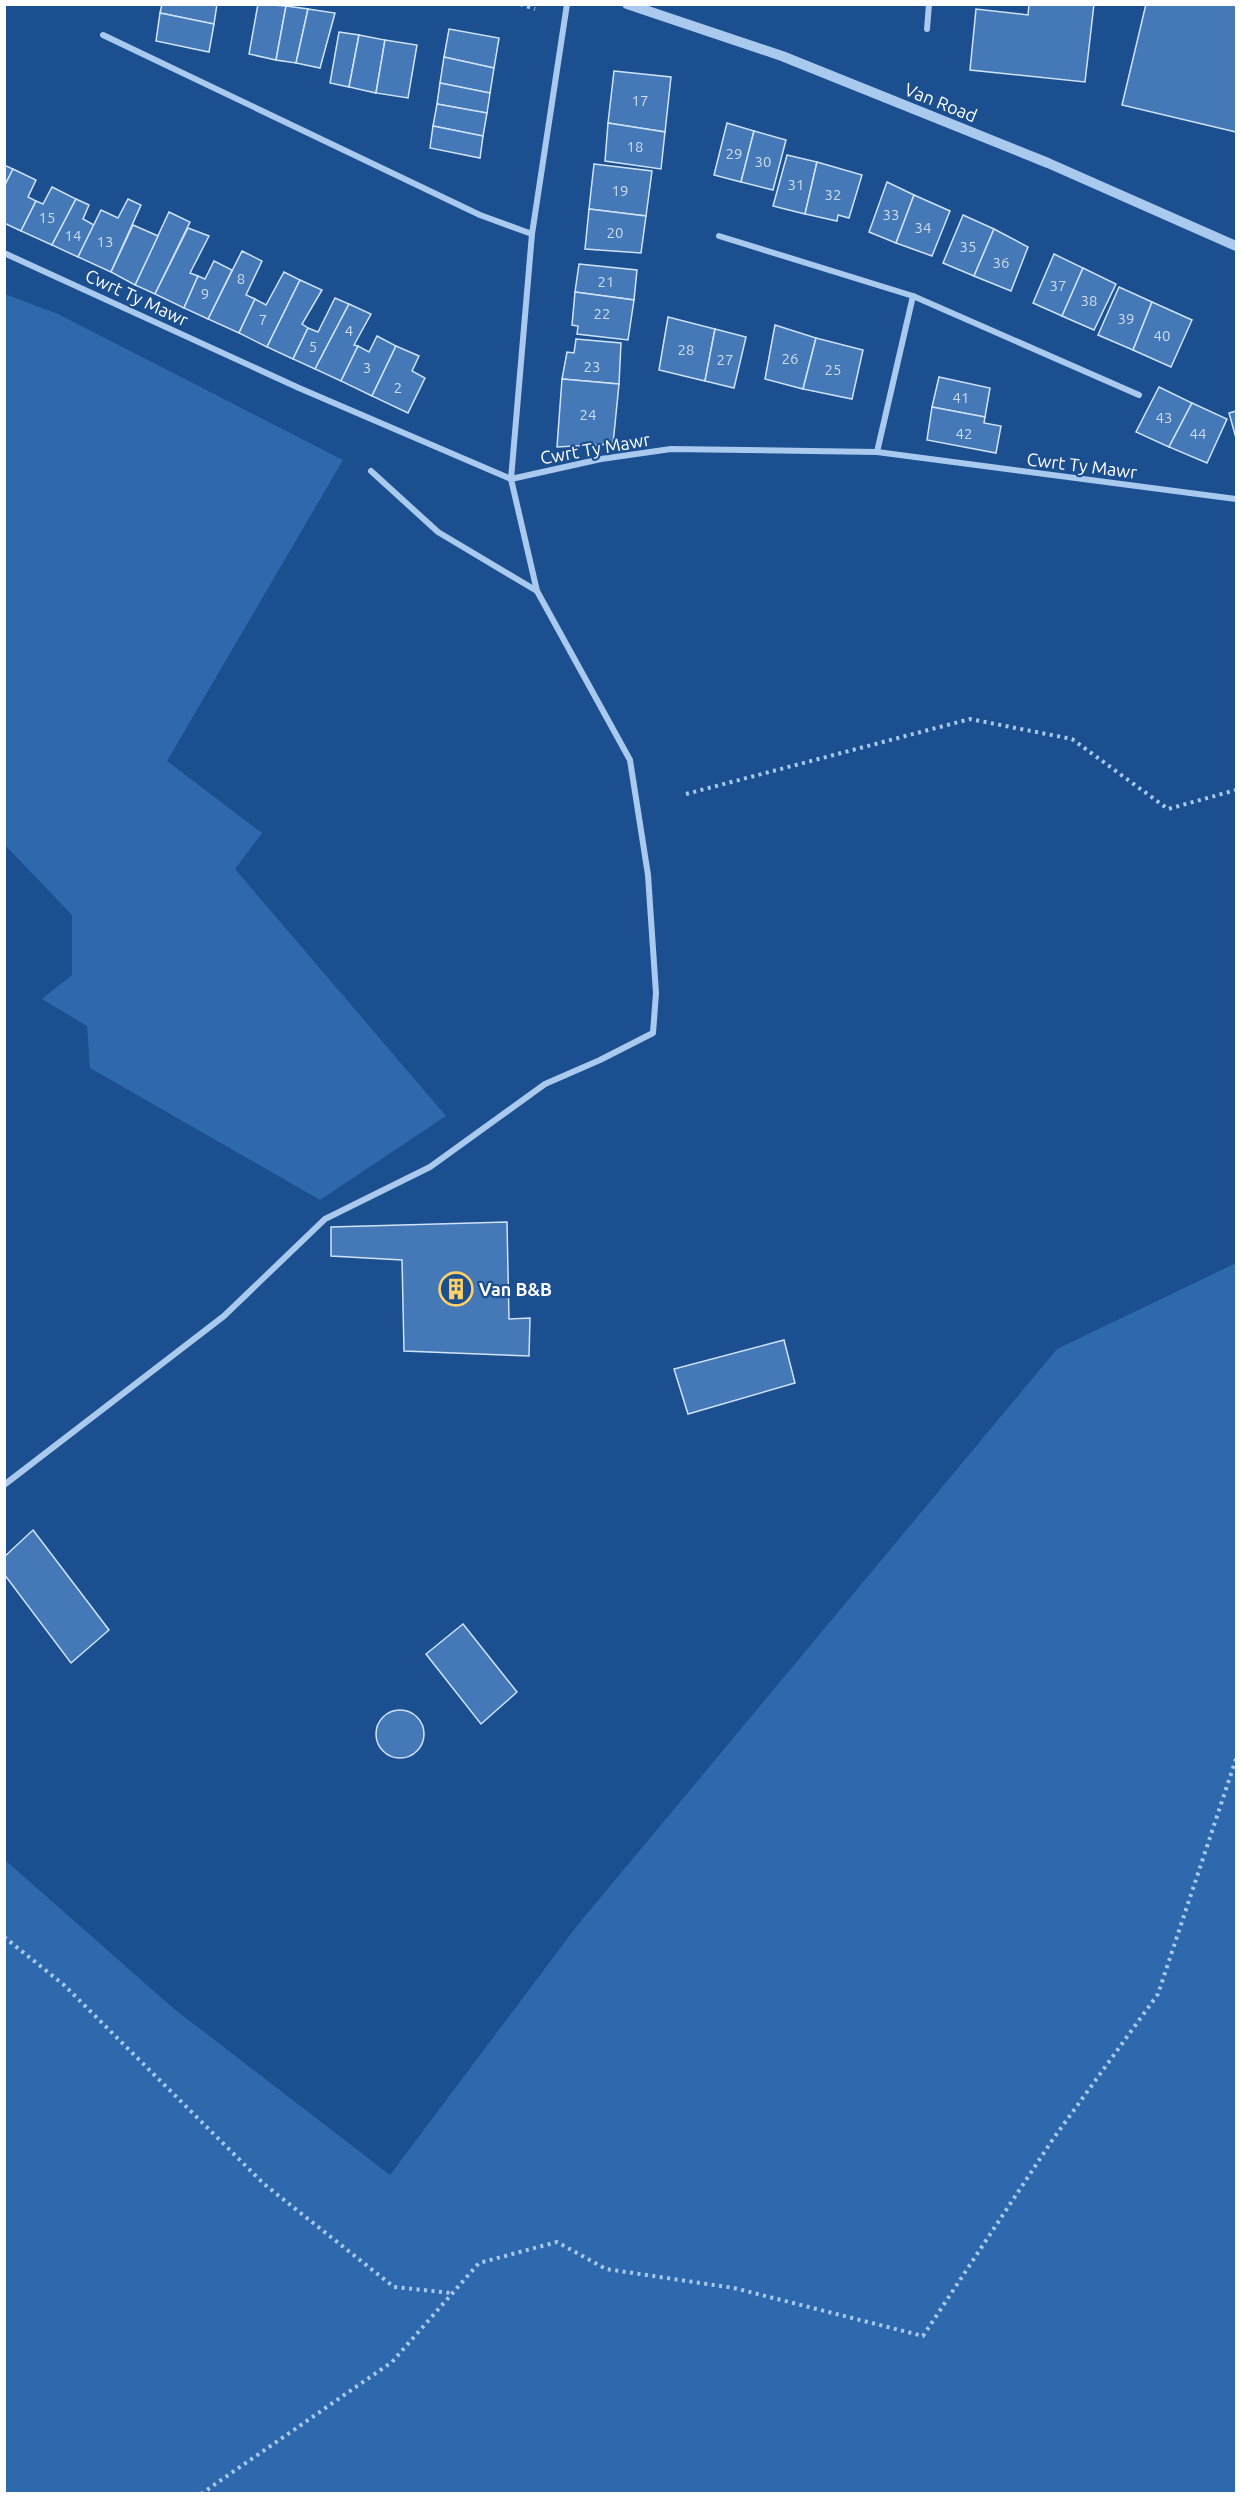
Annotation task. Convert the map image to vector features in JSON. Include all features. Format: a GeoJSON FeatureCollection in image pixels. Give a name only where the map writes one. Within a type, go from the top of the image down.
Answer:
{"type":"FeatureCollection","features":[{"type":"Feature","properties":{"kind":"street"},"geometry":{"type":"LineString","coordinates":[[4,1485],[224,1316],[324,1219],[430,1167],[545,1084],[653,1033],[656,993],[648,875],[630,760],[537,591],[511,479],[532,234],[567,4]]}},
{"type":"Feature","properties":{"kind":"street"},"geometry":{"type":"LineString","coordinates":[[927,28],[929,4]]}},
{"type":"Feature","properties":{"kind":"street","name":"Van Road"},"geometry":{"type":"LineString","coordinates":[[629,5],[792,60],[1048,163],[1236,246]]}},
{"type":"Feature","properties":{"kind":"street"},"geometry":{"type":"LineString","coordinates":[[103,35],[480,215],[532,234]]}},
{"type":"Feature","properties":{"kind":"street"},"geometry":{"type":"LineString","coordinates":[[719,236],[914,296],[1139,395]]}},
{"type":"Feature","properties":{"kind":"street","name":"Cwrt Ty Mawr"},"geometry":{"type":"LineString","coordinates":[[4,253],[299,388],[511,479],[601,459],[671,449],[877,452],[1236,499]]}},
{"type":"Feature","properties":{"kind":"street"},"geometry":{"type":"LineString","coordinates":[[877,452],[914,296]]}},
{"type":"Feature","properties":{"kind":"street"},"geometry":{"type":"LineString","coordinates":[[371,471],[438,532],[537,591]]}},
{"type":"Feature","properties":{"kind":"path"},"geometry":{"type":"LineString","coordinates":[[520,4],[535,9]]}},
{"type":"Feature","properties":{"kind":"path"},"geometry":{"type":"LineString","coordinates":[[686,794],[970,719],[1072,739],[1168,809],[1236,790]]}},
{"type":"Feature","properties":{"kind":"path"},"geometry":{"type":"LineString","coordinates":[[201,2493],[392,2362],[479,2263],[557,2242],[606,2270],[734,2288],[923,2336],[1053,2139],[1158,1994],[1236,1759]]}},
{"type":"Feature","properties":{"kind":"path"},"geometry":{"type":"LineString","coordinates":[[4,1937],[64,1985],[264,2184],[394,2286],[453,2293]]}},
{"type":"Feature","properties":{"kind":"shaded area"},"geometry":{"type":"Polygon","coordinates":[[[5,294],[58,314],[343,460],[167,761],[262,833],[235,869],[446,1116],[320,1200],[90,1068],[87,1026],[42,999],[72,975],[72,915],[5,845],[5,294]]]}},
{"type":"Feature","properties":{"kind":"shaded area"},"geometry":{"type":"Polygon","coordinates":[[[1236,1263],[1236,2493],[5,2493],[5,1860],[173,2008],[390,2175],[576,1927],[1057,1349],[1236,1263]]]}},
{"type":"Feature","properties":{"kind":"building"},"geometry":{"type":"Polygon","coordinates":[[[162,4],[217,4],[214,24],[160,13],[162,4]]]}},
{"type":"Feature","properties":{"kind":"building"},"geometry":{"type":"Polygon","coordinates":[[[258,4],[286,6],[276,60],[249,54],[258,4]]]}},
{"type":"Feature","properties":{"kind":"building"},"geometry":{"type":"Polygon","coordinates":[[[1029,4],[1094,4],[1085,82],[970,70],[976,9],[1028,15],[1029,4]]]}},
{"type":"Feature","properties":{"kind":"building"},"geometry":{"type":"Polygon","coordinates":[[[1146,4],[1236,4],[1236,132],[1122,105],[1146,4]]]}},
{"type":"Feature","properties":{"kind":"building"},"geometry":{"type":"Polygon","coordinates":[[[286,6],[308,9],[296,63],[276,60],[286,6]]]}},
{"type":"Feature","properties":{"kind":"building"},"geometry":{"type":"Polygon","coordinates":[[[308,9],[335,13],[320,68],[296,63],[308,9]]]}},
{"type":"Feature","properties":{"kind":"building"},"geometry":{"type":"Polygon","coordinates":[[[160,13],[214,24],[209,52],[156,41],[160,13]]]}},
{"type":"Feature","properties":{"kind":"building"},"geometry":{"type":"Polygon","coordinates":[[[449,29],[499,38],[494,68],[444,57],[449,29]]]}},
{"type":"Feature","properties":{"kind":"building"},"geometry":{"type":"Polygon","coordinates":[[[339,32],[359,35],[349,87],[330,83],[339,32]]]}},
{"type":"Feature","properties":{"kind":"building"},"geometry":{"type":"Polygon","coordinates":[[[359,35],[385,40],[376,93],[349,87],[359,35]]]}},
{"type":"Feature","properties":{"kind":"building"},"geometry":{"type":"Polygon","coordinates":[[[385,40],[417,45],[408,98],[376,93],[385,40]]]}},
{"type":"Feature","properties":{"kind":"building"},"geometry":{"type":"Polygon","coordinates":[[[444,57],[494,68],[490,93],[440,83],[444,57]]]}},
{"type":"Feature","properties":{"kind":"building"},"geometry":{"type":"Polygon","coordinates":[[[614,71],[671,77],[665,132],[608,123],[614,71]]]}},
{"type":"Feature","properties":{"kind":"building"},"geometry":{"type":"Polygon","coordinates":[[[440,83],[490,93],[487,113],[437,104],[440,83]]]}},
{"type":"Feature","properties":{"kind":"building"},"geometry":{"type":"Polygon","coordinates":[[[437,104],[487,113],[483,136],[433,126],[437,104]]]}},
{"type":"Feature","properties":{"kind":"building"},"geometry":{"type":"Polygon","coordinates":[[[608,123],[665,132],[661,169],[605,161],[608,123]]]}},
{"type":"Feature","properties":{"kind":"building"},"geometry":{"type":"Polygon","coordinates":[[[727,123],[754,131],[741,182],[714,175],[727,123]]]}},
{"type":"Feature","properties":{"kind":"building"},"geometry":{"type":"Polygon","coordinates":[[[433,126],[483,136],[480,158],[430,148],[433,126]]]}},
{"type":"Feature","properties":{"kind":"building"},"geometry":{"type":"Polygon","coordinates":[[[754,131],[786,140],[773,190],[741,182],[754,131]]]}},
{"type":"Feature","properties":{"kind":"building"},"geometry":{"type":"Polygon","coordinates":[[[787,155],[817,162],[805,214],[773,206],[787,155]]]}},
{"type":"Feature","properties":{"kind":"building"},"geometry":{"type":"Polygon","coordinates":[[[817,162],[862,175],[849,218],[838,215],[837,221],[805,214],[817,162]]]}},
{"type":"Feature","properties":{"kind":"building"},"geometry":{"type":"Polygon","coordinates":[[[594,164],[652,171],[646,216],[589,209],[594,164]]]}},
{"type":"Feature","properties":{"kind":"building"},"geometry":{"type":"Polygon","coordinates":[[[4,165],[13,169],[4,187],[4,165]]]}},
{"type":"Feature","properties":{"kind":"building"},"geometry":{"type":"Polygon","coordinates":[[[13,169],[36,180],[28,197],[36,201],[21,231],[4,223],[4,187],[13,169]]]}},
{"type":"Feature","properties":{"kind":"building"},"geometry":{"type":"Polygon","coordinates":[[[887,182],[914,195],[896,243],[869,232],[887,182]]]}},
{"type":"Feature","properties":{"kind":"building"},"geometry":{"type":"Polygon","coordinates":[[[52,187],[76,199],[52,245],[21,231],[36,201],[43,204],[52,187]]]}},
{"type":"Feature","properties":{"kind":"building"},"geometry":{"type":"Polygon","coordinates":[[[914,195],[950,211],[932,256],[896,243],[914,195]]]}},
{"type":"Feature","properties":{"kind":"building"},"geometry":{"type":"Polygon","coordinates":[[[76,199],[89,205],[83,219],[94,225],[78,257],[52,245],[76,199]]]}},
{"type":"Feature","properties":{"kind":"building"},"geometry":{"type":"Polygon","coordinates":[[[128,199],[141,205],[111,272],[78,257],[101,210],[118,218],[128,199]]]}},
{"type":"Feature","properties":{"kind":"building"},"geometry":{"type":"Polygon","coordinates":[[[589,209],[646,216],[641,253],[585,249],[589,209]]]}},
{"type":"Feature","properties":{"kind":"building"},"geometry":{"type":"Polygon","coordinates":[[[169,212],[190,222],[155,294],[135,285],[169,212]]]}},
{"type":"Feature","properties":{"kind":"building"},"geometry":{"type":"Polygon","coordinates":[[[963,215],[994,229],[974,276],[943,263],[963,215]]]}},
{"type":"Feature","properties":{"kind":"building"},"geometry":{"type":"Polygon","coordinates":[[[133,225],[158,236],[135,285],[111,272],[133,225]]]}},
{"type":"Feature","properties":{"kind":"building"},"geometry":{"type":"Polygon","coordinates":[[[188,228],[209,236],[190,273],[198,276],[184,308],[155,294],[188,228]]]}},
{"type":"Feature","properties":{"kind":"building"},"geometry":{"type":"Polygon","coordinates":[[[994,229],[1028,247],[1011,291],[974,276],[994,229]]]}},
{"type":"Feature","properties":{"kind":"building"},"geometry":{"type":"Polygon","coordinates":[[[242,251],[262,261],[246,295],[255,299],[239,333],[208,319],[242,251]]]}},
{"type":"Feature","properties":{"kind":"building"},"geometry":{"type":"Polygon","coordinates":[[[1054,254],[1083,268],[1062,316],[1033,303],[1054,254]]]}},
{"type":"Feature","properties":{"kind":"building"},"geometry":{"type":"Polygon","coordinates":[[[214,261],[232,270],[208,319],[184,308],[198,276],[205,279],[214,261]]]}},
{"type":"Feature","properties":{"kind":"building"},"geometry":{"type":"Polygon","coordinates":[[[579,264],[637,270],[634,300],[575,292],[579,264]]]}},
{"type":"Feature","properties":{"kind":"building"},"geometry":{"type":"Polygon","coordinates":[[[1083,268],[1116,284],[1094,330],[1062,316],[1083,268]]]}},
{"type":"Feature","properties":{"kind":"building"},"geometry":{"type":"Polygon","coordinates":[[[284,272],[300,280],[267,347],[239,333],[255,299],[266,305],[284,272]]]}},
{"type":"Feature","properties":{"kind":"building"},"geometry":{"type":"Polygon","coordinates":[[[300,280],[322,290],[302,324],[308,328],[293,359],[267,347],[300,280]]]}},
{"type":"Feature","properties":{"kind":"building"},"geometry":{"type":"Polygon","coordinates":[[[1119,287],[1152,302],[1133,350],[1098,335],[1119,287]]]}},
{"type":"Feature","properties":{"kind":"building"},"geometry":{"type":"Polygon","coordinates":[[[575,292],[634,300],[628,340],[577,334],[578,326],[572,325],[575,292]]]}},
{"type":"Feature","properties":{"kind":"building"},"geometry":{"type":"Polygon","coordinates":[[[335,298],[349,304],[315,369],[293,359],[308,328],[318,332],[335,298]]]}},
{"type":"Feature","properties":{"kind":"building"},"geometry":{"type":"Polygon","coordinates":[[[1152,302],[1192,320],[1171,367],[1133,350],[1152,302]]]}},
{"type":"Feature","properties":{"kind":"building"},"geometry":{"type":"Polygon","coordinates":[[[349,304],[371,314],[354,345],[358,346],[341,381],[315,369],[349,304]]]}},
{"type":"Feature","properties":{"kind":"building"},"geometry":{"type":"Polygon","coordinates":[[[668,317],[715,329],[705,381],[659,370],[668,317]]]}},
{"type":"Feature","properties":{"kind":"building"},"geometry":{"type":"Polygon","coordinates":[[[775,325],[816,338],[803,389],[765,379],[775,325]]]}},
{"type":"Feature","properties":{"kind":"building"},"geometry":{"type":"Polygon","coordinates":[[[715,329],[746,337],[734,388],[705,381],[715,329]]]}},
{"type":"Feature","properties":{"kind":"building"},"geometry":{"type":"Polygon","coordinates":[[[377,336],[396,346],[372,396],[341,381],[358,346],[369,352],[377,336]]]}},
{"type":"Feature","properties":{"kind":"building"},"geometry":{"type":"Polygon","coordinates":[[[816,338],[863,350],[852,399],[803,389],[816,338]]]}},
{"type":"Feature","properties":{"kind":"building"},"geometry":{"type":"Polygon","coordinates":[[[576,339],[621,343],[619,384],[562,379],[567,352],[574,353],[576,339]]]}},
{"type":"Feature","properties":{"kind":"building"},"geometry":{"type":"Polygon","coordinates":[[[396,346],[419,356],[412,371],[425,378],[408,413],[372,396],[396,346]]]}},
{"type":"Feature","properties":{"kind":"building"},"geometry":{"type":"Polygon","coordinates":[[[939,377],[990,388],[985,417],[932,407],[939,377]]]}},
{"type":"Feature","properties":{"kind":"building"},"geometry":{"type":"Polygon","coordinates":[[[562,379],[619,384],[613,444],[557,447],[562,379]]]}},
{"type":"Feature","properties":{"kind":"building"},"geometry":{"type":"Polygon","coordinates":[[[1159,387],[1192,403],[1169,447],[1136,432],[1159,387]]]}},
{"type":"Feature","properties":{"kind":"building"},"geometry":{"type":"Polygon","coordinates":[[[1192,403],[1227,419],[1207,463],[1169,447],[1192,403]]]}},
{"type":"Feature","properties":{"kind":"building"},"geometry":{"type":"Polygon","coordinates":[[[932,407],[985,417],[984,423],[1001,426],[996,453],[927,440],[932,407]]]}},
{"type":"Feature","properties":{"kind":"building"},"geometry":{"type":"Polygon","coordinates":[[[1236,411],[1236,438],[1229,413],[1236,411]]]}},
{"type":"Feature","properties":{"kind":"building","name":"Van B&B"},"geometry":{"type":"Polygon","coordinates":[[[507,1222],[509,1319],[530,1318],[529,1356],[404,1351],[402,1260],[331,1256],[331,1227],[507,1222]]]}},
{"type":"Feature","properties":{"kind":"building"},"geometry":{"type":"Polygon","coordinates":[[[784,1340],[795,1383],[688,1414],[674,1369],[784,1340]]]}},
{"type":"Feature","properties":{"kind":"building"},"geometry":{"type":"Polygon","coordinates":[[[33,1530],[109,1630],[71,1663],[4,1574],[4,1557],[33,1530]]]}},
{"type":"Feature","properties":{"kind":"building"},"geometry":{"type":"Polygon","coordinates":[[[463,1624],[517,1692],[481,1724],[426,1654],[463,1624]]]}},
{"type":"Feature","properties":{"kind":"building"},"geometry":{"type":"Polygon","coordinates":[[[395,1710],[405,1710],[417,1717],[424,1729],[424,1739],[417,1751],[405,1758],[395,1758],[380,1747],[376,1739],[376,1729],[387,1714],[395,1710]]]}},
{"type":"Feature","properties":{"kind":"place","name":"Van B&B"},"geometry":{"type":"Point","coordinates":[456,1289]}}]}
